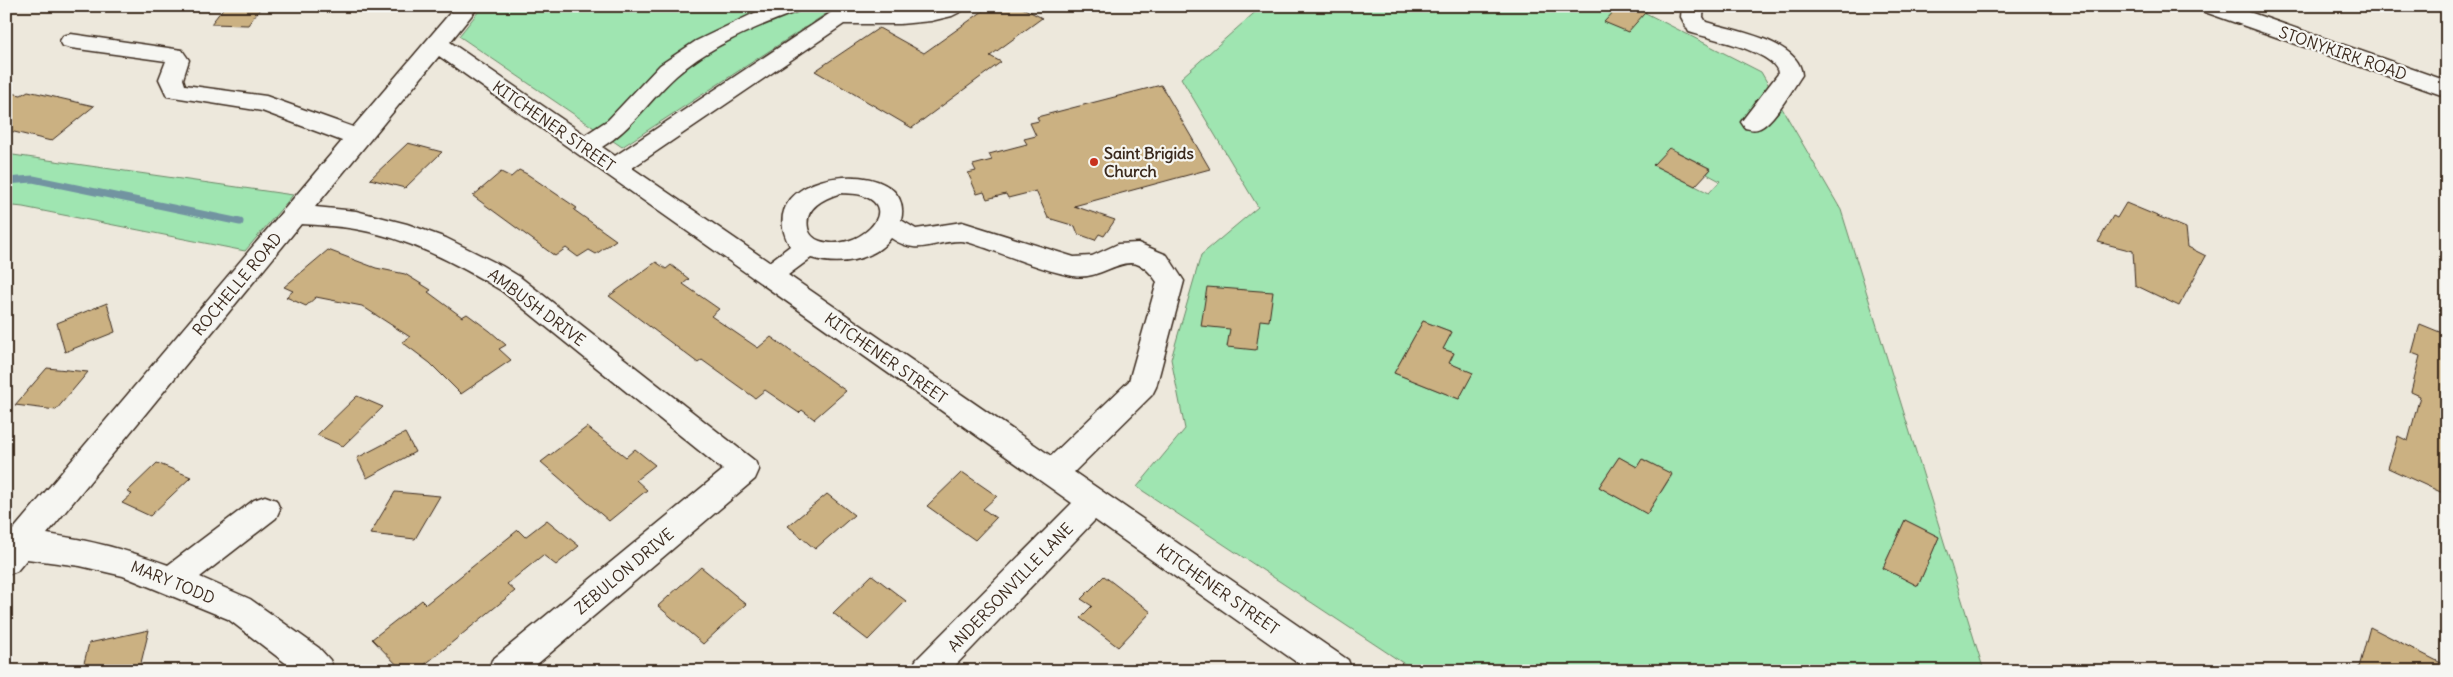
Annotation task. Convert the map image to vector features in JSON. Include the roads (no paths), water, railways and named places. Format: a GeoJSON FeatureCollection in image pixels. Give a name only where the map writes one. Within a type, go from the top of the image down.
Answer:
{"type":"FeatureCollection","features":[{"type":"Feature","properties":{"kind":"street","name":"ROCHELLE ROAD"},"geometry":{"type":"LineString","coordinates":[[11,549],[295,214],[468,6]]}},
{"type":"Feature","properties":{"kind":"street"},"geometry":{"type":"LineString","coordinates":[[584,147],[616,127],[652,85],[677,63],[760,12],[790,6]]}},
{"type":"Feature","properties":{"kind":"street"},"geometry":{"type":"LineString","coordinates":[[614,168],[848,12],[930,16],[947,11],[954,6]]}},
{"type":"Feature","properties":{"kind":"street"},"geometry":{"type":"LineString","coordinates":[[1693,6],[1692,17],[1697,27],[1765,49],[1789,65],[1790,75],[1762,114],[1753,122]]}},
{"type":"Feature","properties":{"kind":"street","name":"STONYKIRK ROAD"},"geometry":{"type":"LineString","coordinates":[[2210,6],[2447,89]]}},
{"type":"Feature","properties":{"kind":"street"},"geometry":{"type":"LineString","coordinates":[[71,41],[174,55],[178,60],[171,79],[175,91],[266,104],[358,138]]}},
{"type":"Feature","properties":{"kind":"street","name":"KITCHENER STREET"},"geometry":{"type":"LineString","coordinates":[[436,44],[1336,671]]}},
{"type":"Feature","properties":{"kind":"street"},"geometry":{"type":"LineString","coordinates":[[841,184],[860,184],[876,189],[887,198],[892,211],[889,224],[879,238],[863,248],[843,253],[824,253],[807,247],[798,238],[794,227],[795,215],[801,205],[811,196],[841,184]]}},
{"type":"Feature","properties":{"kind":"street","name":"AMBUSH DRIVE"},"geometry":{"type":"LineString","coordinates":[[295,214],[355,220],[399,230],[440,244],[477,262],[511,284],[744,470]]}},
{"type":"Feature","properties":{"kind":"street"},"geometry":{"type":"LineString","coordinates":[[889,224],[912,239],[962,231],[1074,267],[1096,265],[1118,254],[1138,253],[1158,262],[1171,281],[1142,387],[1052,474]]}},
{"type":"Feature","properties":{"kind":"street"},"geometry":{"type":"LineString","coordinates":[[769,276],[807,247]]}},
{"type":"Feature","properties":{"kind":"street","name":"ZEBULON DRIVE"},"geometry":{"type":"LineString","coordinates":[[504,671],[744,470]]}},
{"type":"Feature","properties":{"kind":"street","name":"ANDERSONVILLE LANE"},"geometry":{"type":"LineString","coordinates":[[928,671],[1092,502]]}},
{"type":"Feature","properties":{"kind":"street"},"geometry":{"type":"LineString","coordinates":[[172,580],[265,509]]}},
{"type":"Feature","properties":{"kind":"street","name":"MARY TODD"},"geometry":{"type":"LineString","coordinates":[[11,549],[80,552],[124,562],[172,580],[239,609],[307,659],[318,671]]}},
{"type":"Feature","properties":{"kind":"waterway"},"geometry":{"type":"LineString","coordinates":[[6,181],[33,179],[240,222]]}},
{"type":"Feature","properties":{"kind":"place","name":"Saint Brigids Church"},"geometry":{"type":"Point","coordinates":[1094,162]}}]}
